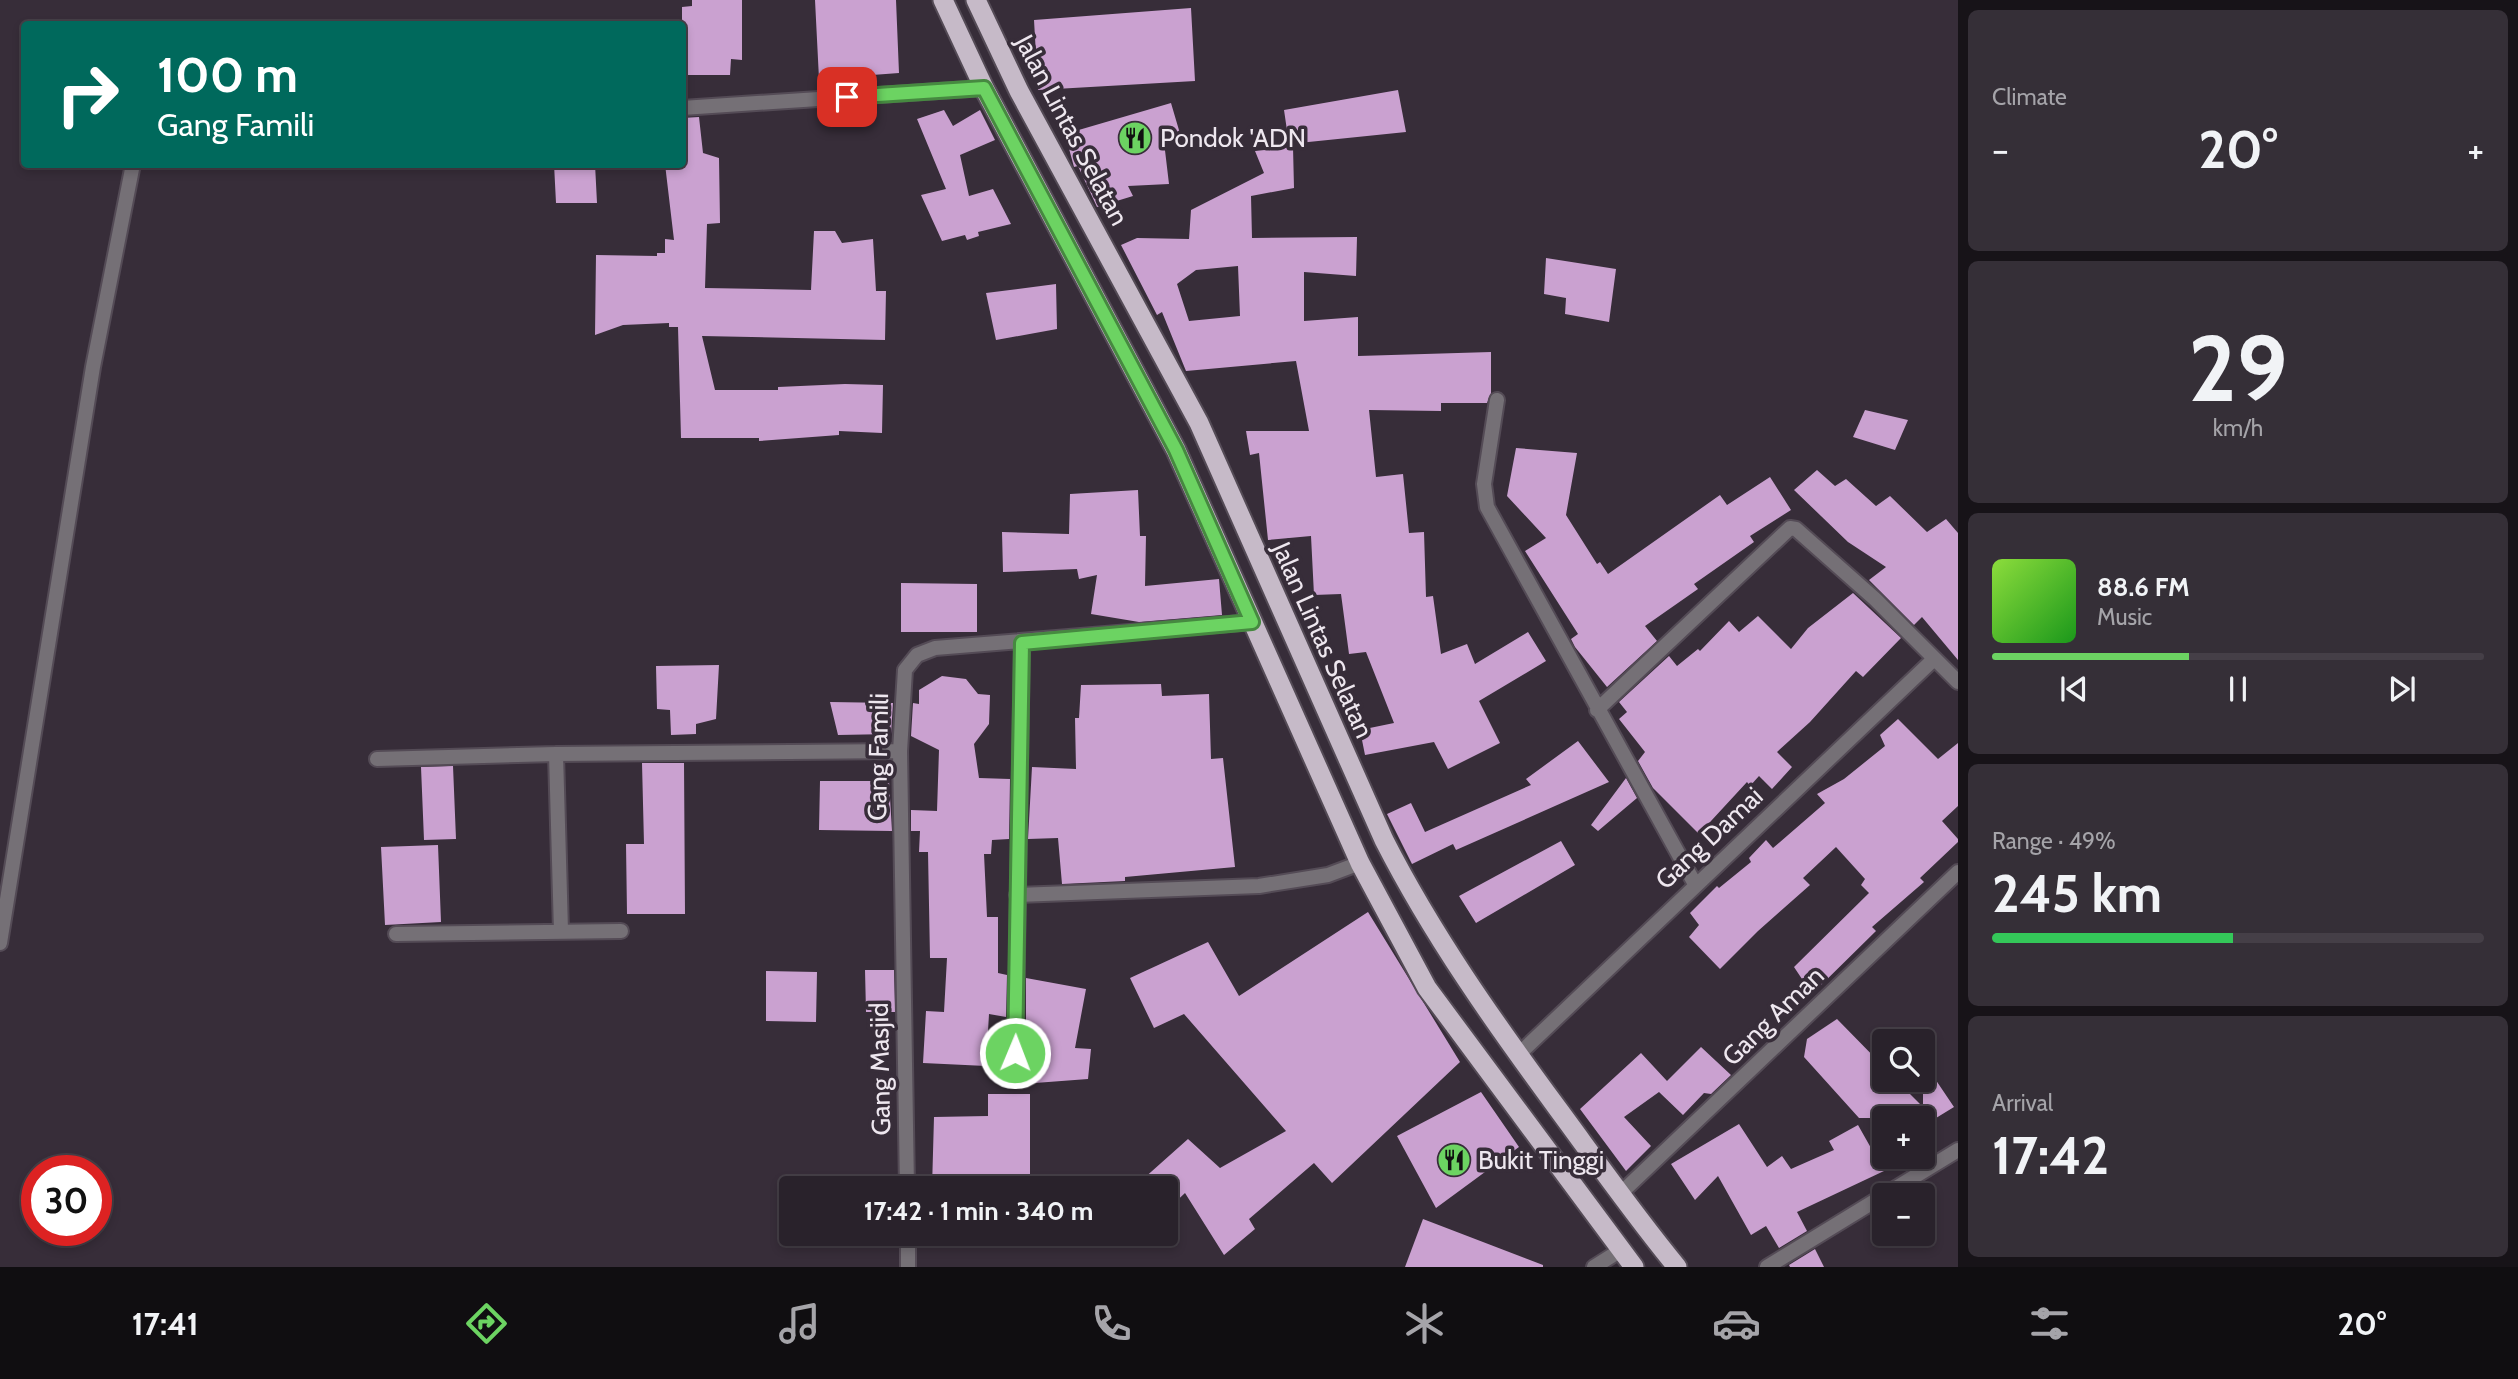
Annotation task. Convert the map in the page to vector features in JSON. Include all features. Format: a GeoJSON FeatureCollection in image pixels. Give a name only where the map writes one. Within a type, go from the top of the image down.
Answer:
{"type":"FeatureCollection","features":[{"type":"Feature","properties":{"kind":"highway"},"geometry":{"type":"LineString","coordinates":[[943,0],[984,88],[1176,450],[1360,863],[1427,988],[1634,1267]]}},
{"type":"Feature","properties":{"kind":"highway","name":"Jalan Lintas Selatan"},"geometry":{"type":"LineString","coordinates":[[976,0],[1019,91],[1199,423],[1389,850],[1453,962],[1620,1194],[1677,1267]]}},
{"type":"Feature","properties":{"kind":"highway"},"geometry":{"type":"LineString","coordinates":[[1113,327],[1140,315]]}},
{"type":"Feature","properties":{"kind":"street"},"geometry":{"type":"LineString","coordinates":[[686,108],[984,88]]}},
{"type":"Feature","properties":{"kind":"street"},"geometry":{"type":"LineString","coordinates":[[0,943],[93,368],[132,168]]}},
{"type":"Feature","properties":{"kind":"street"},"geometry":{"type":"LineString","coordinates":[[1497,400],[1484,484],[1487,507],[1695,884]]}},
{"type":"Feature","properties":{"kind":"street"},"geometry":{"type":"LineString","coordinates":[[1598,710],[1790,528],[1796,528],[1875,599],[1958,682]]}},
{"type":"Feature","properties":{"kind":"street","name":"Gang Famili"},"geometry":{"type":"LineString","coordinates":[[901,948],[900,751],[905,670],[917,655],[935,649],[1252,622]]}},
{"type":"Feature","properties":{"kind":"street"},"geometry":{"type":"LineString","coordinates":[[1014,1079],[1022,643]]}},
{"type":"Feature","properties":{"kind":"street","name":"Gang Damai"},"geometry":{"type":"LineString","coordinates":[[1518,1055],[1934,659]]}},
{"type":"Feature","properties":{"kind":"street"},"geometry":{"type":"LineString","coordinates":[[377,759],[556,754],[900,751]]}},
{"type":"Feature","properties":{"kind":"street"},"geometry":{"type":"LineString","coordinates":[[556,754],[561,931]]}},
{"type":"Feature","properties":{"kind":"street"},"geometry":{"type":"LineString","coordinates":[[1017,895],[1259,886],[1328,875],[1360,863]]}},
{"type":"Feature","properties":{"kind":"street","name":"Gang Aman"},"geometry":{"type":"LineString","coordinates":[[1620,1194],[1958,872]]}},
{"type":"Feature","properties":{"kind":"street"},"geometry":{"type":"LineString","coordinates":[[396,934],[621,931]]}},
{"type":"Feature","properties":{"kind":"street","name":"Gang Masjid"},"geometry":{"type":"LineString","coordinates":[[901,948],[907,1176]]}},
{"type":"Feature","properties":{"kind":"street"},"geometry":{"type":"LineString","coordinates":[[1768,1267],[1958,1150]]}},
{"type":"Feature","properties":{"kind":"street"},"geometry":{"type":"LineString","coordinates":[[908,1246],[908,1267]]}},
{"type":"Feature","properties":{"kind":"street"},"geometry":{"type":"LineString","coordinates":[[1594,1267],[1621,1250]]}},
{"type":"Feature","properties":{"kind":"building"},"geometry":{"type":"Polygon","coordinates":[[[692,0],[742,0],[742,60],[731,59],[730,75],[686,75],[686,21],[682,21],[682,7],[692,6],[692,0]]]}},
{"type":"Feature","properties":{"kind":"building"},"geometry":{"type":"Polygon","coordinates":[[[815,0],[896,0],[899,73],[819,79],[815,0]]]}},
{"type":"Feature","properties":{"kind":"building"},"geometry":{"type":"Polygon","coordinates":[[[1191,8],[1195,81],[1038,90],[1034,20],[1191,8]]]}},
{"type":"Feature","properties":{"kind":"building"},"geometry":{"type":"Polygon","coordinates":[[[1398,90],[1406,132],[1289,144],[1284,110],[1398,90]]]}},
{"type":"Feature","properties":{"kind":"building"},"geometry":{"type":"Polygon","coordinates":[[[1171,103],[1181,137],[1164,142],[1169,184],[1128,186],[1133,196],[1097,207],[1078,166],[1074,167],[1065,134],[1171,103]]]}},
{"type":"Feature","properties":{"kind":"building"},"geometry":{"type":"Polygon","coordinates":[[[944,110],[953,126],[980,110],[995,140],[960,155],[969,196],[993,189],[1011,224],[978,232],[979,236],[967,240],[965,235],[942,241],[921,195],[946,189],[917,119],[944,110]]]}},
{"type":"Feature","properties":{"kind":"building"},"geometry":{"type":"Polygon","coordinates":[[[699,117],[703,153],[719,158],[720,223],[707,224],[705,288],[811,290],[814,231],[835,231],[842,243],[873,239],[876,291],[886,291],[885,340],[702,336],[715,390],[778,390],[778,387],[845,384],[883,385],[882,433],[839,431],[839,435],[759,441],[759,438],[681,438],[678,327],[669,327],[669,323],[623,325],[595,335],[596,255],[657,256],[657,253],[665,253],[665,239],[674,240],[665,168],[686,168],[686,118],[699,117]]]}},
{"type":"Feature","properties":{"kind":"building"},"geometry":{"type":"Polygon","coordinates":[[[1293,147],[1294,188],[1251,196],[1252,238],[1357,237],[1356,276],[1304,272],[1304,321],[1358,317],[1358,356],[1491,352],[1491,393],[1487,403],[1441,403],[1441,411],[1369,410],[1376,477],[1403,474],[1409,533],[1424,532],[1426,597],[1433,596],[1441,654],[1467,644],[1475,664],[1528,632],[1546,661],[1479,701],[1500,743],[1448,769],[1434,742],[1365,755],[1360,730],[1394,723],[1366,652],[1349,654],[1341,594],[1314,595],[1311,536],[1268,540],[1259,453],[1250,455],[1246,431],[1309,431],[1296,361],[1186,371],[1162,312],[1157,315],[1121,245],[1137,238],[1189,239],[1191,210],[1264,173],[1255,151],[1293,147]],[[1238,266],[1196,270],[1177,284],[1189,321],[1240,316],[1238,266]]]}},
{"type":"Feature","properties":{"kind":"building"},"geometry":{"type":"Polygon","coordinates":[[[554,168],[595,168],[597,203],[556,203],[554,168]]]}},
{"type":"Feature","properties":{"kind":"building"},"geometry":{"type":"Polygon","coordinates":[[[1546,258],[1616,269],[1609,322],[1565,314],[1566,298],[1544,294],[1546,258]]]}},
{"type":"Feature","properties":{"kind":"building"},"geometry":{"type":"Polygon","coordinates":[[[1056,284],[1057,329],[996,340],[986,293],[1056,284]]]}},
{"type":"Feature","properties":{"kind":"building"},"geometry":{"type":"Polygon","coordinates":[[[1865,410],[1908,420],[1895,450],[1853,437],[1865,410]]]}},
{"type":"Feature","properties":{"kind":"building"},"geometry":{"type":"Polygon","coordinates":[[[1516,448],[1577,453],[1566,515],[1597,564],[1600,562],[1608,574],[1720,495],[1727,505],[1770,477],[1791,510],[1750,536],[1754,542],[1694,584],[1698,589],[1645,626],[1657,641],[1607,687],[1575,647],[1571,639],[1578,634],[1525,551],[1546,538],[1507,496],[1516,448]]]}},
{"type":"Feature","properties":{"kind":"building"},"geometry":{"type":"Polygon","coordinates":[[[1817,470],[1835,486],[1846,479],[1876,506],[1890,496],[1927,532],[1946,519],[1958,533],[1958,660],[1922,617],[1914,625],[1869,580],[1886,567],[1848,542],[1794,490],[1817,470]]]}},
{"type":"Feature","properties":{"kind":"building"},"geometry":{"type":"Polygon","coordinates":[[[1138,490],[1140,536],[1146,536],[1145,586],[1219,579],[1222,615],[1139,622],[1091,614],[1097,575],[1079,579],[1077,569],[1003,572],[1002,532],[1069,534],[1070,494],[1138,490]]]}},
{"type":"Feature","properties":{"kind":"building"},"geometry":{"type":"Polygon","coordinates":[[[901,583],[977,584],[977,632],[901,632],[901,583]]]}},
{"type":"Feature","properties":{"kind":"building"},"geometry":{"type":"Polygon","coordinates":[[[1853,593],[1901,638],[1863,677],[1856,671],[1810,722],[1777,752],[1792,767],[1772,789],[1759,776],[1750,786],[1747,782],[1699,834],[1653,788],[1638,761],[1645,752],[1619,719],[1627,712],[1619,702],[1669,656],[1677,666],[1698,649],[1700,651],[1729,621],[1739,632],[1758,616],[1791,649],[1808,628],[1853,593]]]}},
{"type":"Feature","properties":{"kind":"building"},"geometry":{"type":"Polygon","coordinates":[[[719,665],[716,719],[696,724],[696,734],[671,735],[670,710],[657,709],[656,666],[719,665]]]}},
{"type":"Feature","properties":{"kind":"building"},"geometry":{"type":"Polygon","coordinates":[[[942,676],[966,679],[978,694],[990,695],[989,724],[974,744],[979,778],[1010,779],[1009,839],[992,840],[991,854],[984,854],[987,917],[998,917],[998,973],[1007,975],[1006,1017],[989,1014],[986,1066],[923,1063],[926,1011],[944,1012],[947,958],[930,958],[928,852],[919,852],[920,831],[911,831],[911,810],[937,811],[939,750],[911,736],[913,703],[919,704],[919,690],[942,676]]]}},
{"type":"Feature","properties":{"kind":"building"},"geometry":{"type":"Polygon","coordinates":[[[1161,684],[1162,696],[1209,694],[1211,759],[1223,758],[1235,867],[1125,877],[1125,881],[1062,884],[1058,838],[1028,839],[1032,767],[1076,769],[1075,718],[1079,718],[1081,685],[1161,684]]]}},
{"type":"Feature","properties":{"kind":"building"},"geometry":{"type":"Polygon","coordinates":[[[830,702],[893,703],[891,734],[838,735],[830,702]]]}},
{"type":"Feature","properties":{"kind":"building"},"geometry":{"type":"Polygon","coordinates":[[[1898,719],[1938,759],[1958,743],[1958,806],[1942,821],[1958,842],[1920,878],[1924,882],[1872,927],[1876,931],[1812,994],[1794,967],[1869,893],[1861,885],[1865,879],[1836,847],[1803,878],[1810,885],[1720,969],[1689,937],[1699,925],[1690,913],[1717,886],[1719,888],[1751,862],[1749,858],[1766,840],[1773,848],[1825,803],[1817,794],[1844,779],[1885,746],[1880,735],[1898,719]]]}},
{"type":"Feature","properties":{"kind":"building"},"geometry":{"type":"Polygon","coordinates":[[[1578,741],[1609,782],[1456,850],[1453,844],[1412,864],[1387,814],[1411,803],[1425,832],[1531,785],[1526,779],[1578,741]]]}},
{"type":"Feature","properties":{"kind":"building"},"geometry":{"type":"Polygon","coordinates":[[[642,763],[684,763],[685,914],[627,914],[626,844],[644,844],[642,763]]]}},
{"type":"Feature","properties":{"kind":"building"},"geometry":{"type":"Polygon","coordinates":[[[453,766],[456,839],[424,840],[421,767],[453,766]]]}},
{"type":"Feature","properties":{"kind":"building"},"geometry":{"type":"Polygon","coordinates":[[[1626,778],[1637,798],[1598,831],[1591,825],[1626,778]]]}},
{"type":"Feature","properties":{"kind":"building"},"geometry":{"type":"Polygon","coordinates":[[[820,781],[889,781],[892,831],[819,830],[820,781]]]}},
{"type":"Feature","properties":{"kind":"building"},"geometry":{"type":"Polygon","coordinates":[[[1561,841],[1575,865],[1476,923],[1459,896],[1561,841]]]}},
{"type":"Feature","properties":{"kind":"building"},"geometry":{"type":"Polygon","coordinates":[[[438,845],[441,922],[385,925],[381,847],[438,845]]]}},
{"type":"Feature","properties":{"kind":"building"},"geometry":{"type":"Polygon","coordinates":[[[1368,912],[1460,1062],[1332,1183],[1314,1163],[1249,1219],[1255,1229],[1224,1255],[1185,1193],[1178,1200],[1178,1176],[1146,1176],[1188,1139],[1220,1168],[1286,1131],[1184,1014],[1154,1028],[1130,978],[1208,942],[1239,996],[1368,912]]]}},
{"type":"Feature","properties":{"kind":"building"},"geometry":{"type":"Polygon","coordinates":[[[865,970],[894,970],[895,1012],[866,1012],[865,970]]]}},
{"type":"Feature","properties":{"kind":"building"},"geometry":{"type":"Polygon","coordinates":[[[766,971],[817,972],[816,1022],[766,1021],[766,971]]]}},
{"type":"Feature","properties":{"kind":"building"},"geometry":{"type":"Polygon","coordinates":[[[1026,978],[1086,989],[1075,1048],[1091,1049],[1088,1079],[1035,1083],[1031,1022],[1026,1021],[1026,978]]]}},
{"type":"Feature","properties":{"kind":"building"},"geometry":{"type":"Polygon","coordinates":[[[1837,1019],[1872,1055],[1872,1092],[1908,1092],[1922,1106],[1872,1106],[1872,1118],[1859,1118],[1804,1057],[1807,1039],[1837,1019]]]}},
{"type":"Feature","properties":{"kind":"building"},"geometry":{"type":"Polygon","coordinates":[[[1701,1047],[1731,1075],[1711,1094],[1704,1093],[1683,1115],[1659,1092],[1624,1117],[1651,1146],[1626,1171],[1580,1109],[1641,1053],[1667,1081],[1701,1047]]]}},
{"type":"Feature","properties":{"kind":"building"},"geometry":{"type":"Polygon","coordinates":[[[1935,1079],[1954,1107],[1935,1119],[1935,1106],[1923,1106],[1923,1092],[1935,1092],[1935,1079]]]}},
{"type":"Feature","properties":{"kind":"building"},"geometry":{"type":"Polygon","coordinates":[[[1481,1092],[1519,1147],[1436,1208],[1397,1136],[1481,1092]]]}},
{"type":"Feature","properties":{"kind":"building"},"geometry":{"type":"Polygon","coordinates":[[[988,1094],[1030,1094],[1030,1176],[932,1176],[934,1117],[988,1116],[988,1094]]]}},
{"type":"Feature","properties":{"kind":"building"},"geometry":{"type":"Polygon","coordinates":[[[1739,1124],[1767,1167],[1782,1156],[1791,1169],[1834,1150],[1829,1141],[1858,1125],[1872,1150],[1872,1169],[1884,1171],[1797,1212],[1807,1231],[1779,1248],[1766,1226],[1751,1235],[1718,1176],[1695,1200],[1671,1164],[1739,1124]]]}},
{"type":"Feature","properties":{"kind":"building"},"geometry":{"type":"Polygon","coordinates":[[[1423,1219],[1543,1265],[1543,1267],[1405,1267],[1423,1219]]]}},
{"type":"Feature","properties":{"kind":"building"},"geometry":{"type":"Polygon","coordinates":[[[1815,1249],[1824,1267],[1790,1267],[1789,1265],[1815,1249]]]}},
{"type":"Feature","properties":{"kind":"place","name":"Pondok 'ADN"},"geometry":{"type":"Point","coordinates":[1135,138]}},
{"type":"Feature","properties":{"kind":"place","name":"Bukit Tinggi"},"geometry":{"type":"Point","coordinates":[1454,1160]}},
{"type":"Feature","properties":{"kind":"route"},"geometry":{"type":"LineString","coordinates":[[847,97],[984,88],[1176,450],[1252,622],[1022,643],[1015,1053]]}}]}
